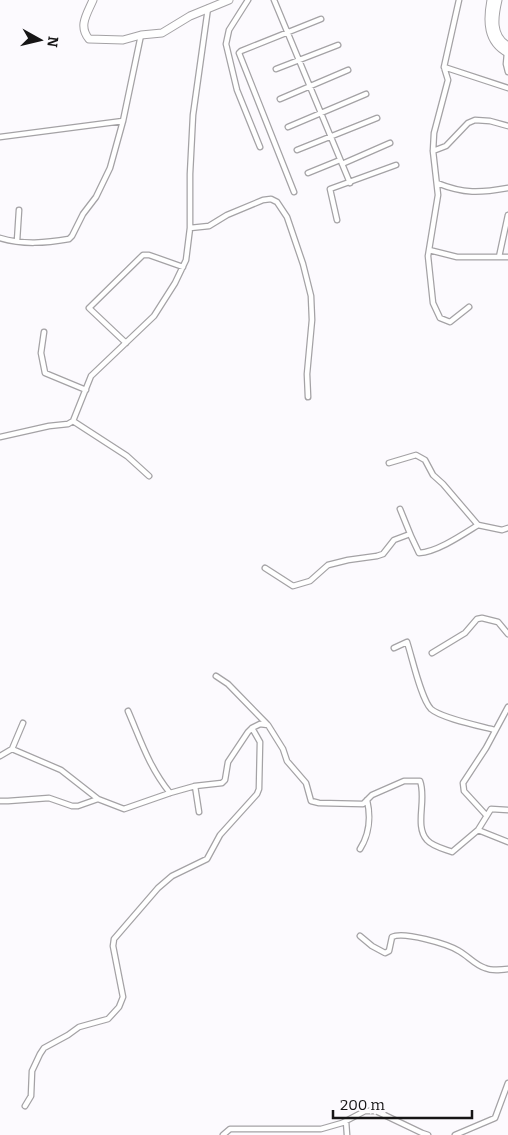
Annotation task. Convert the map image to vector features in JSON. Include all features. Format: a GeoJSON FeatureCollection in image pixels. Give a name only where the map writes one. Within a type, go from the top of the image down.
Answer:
{"type":"FeatureCollection","features":[{"type":"Feature","properties":{"kind":"main road"},"geometry":{"type":"LineString","coordinates":[[92,0],[84,24],[84,33],[89,39],[123,40],[141,35],[162,33],[190,16],[229,0]]}},
{"type":"Feature","properties":{"kind":"main road"},"geometry":{"type":"LineString","coordinates":[[491,0],[488,23],[490,32],[495,43],[508,53]]}},
{"type":"Feature","properties":{"kind":"main road"},"geometry":{"type":"LineString","coordinates":[[498,0],[495,14],[495,30],[502,42],[508,46]]}},
{"type":"Feature","properties":{"kind":"street"},"geometry":{"type":"LineString","coordinates":[[248,0],[229,30],[226,44],[237,90],[260,147]]}},
{"type":"Feature","properties":{"kind":"street"},"geometry":{"type":"LineString","coordinates":[[274,0],[350,183]]}},
{"type":"Feature","properties":{"kind":"street"},"geometry":{"type":"LineString","coordinates":[[458,0],[444,67],[448,80],[434,133],[433,151],[438,195],[428,256],[433,303],[440,318],[450,322],[469,308]]}},
{"type":"Feature","properties":{"kind":"street"},"geometry":{"type":"LineString","coordinates":[[0,437],[48,426],[68,424],[74,421],[91,376],[154,316],[183,267],[186,260],[190,228],[193,115],[208,8]]}},
{"type":"Feature","properties":{"kind":"street"},"geometry":{"type":"LineString","coordinates":[[294,192],[239,56],[241,51],[321,19]]}},
{"type":"Feature","properties":{"kind":"street"},"geometry":{"type":"LineString","coordinates":[[0,238],[13,242],[42,244],[69,239],[72,236],[82,214],[96,197],[110,168],[123,121],[141,35]]}},
{"type":"Feature","properties":{"kind":"street"},"geometry":{"type":"LineString","coordinates":[[276,69],[338,45]]}},
{"type":"Feature","properties":{"kind":"street"},"geometry":{"type":"LineString","coordinates":[[508,53],[506,64],[508,72]]}},
{"type":"Feature","properties":{"kind":"street"},"geometry":{"type":"LineString","coordinates":[[444,67],[508,88]]}},
{"type":"Feature","properties":{"kind":"street"},"geometry":{"type":"LineString","coordinates":[[280,99],[348,70]]}},
{"type":"Feature","properties":{"kind":"street"},"geometry":{"type":"LineString","coordinates":[[288,128],[366,94]]}},
{"type":"Feature","properties":{"kind":"street"},"geometry":{"type":"LineString","coordinates":[[297,150],[377,118]]}},
{"type":"Feature","properties":{"kind":"street"},"geometry":{"type":"LineString","coordinates":[[433,151],[446,146],[468,123],[475,120],[490,121],[508,126]]}},
{"type":"Feature","properties":{"kind":"street"},"geometry":{"type":"LineString","coordinates":[[0,138],[123,121]]}},
{"type":"Feature","properties":{"kind":"street"},"geometry":{"type":"LineString","coordinates":[[308,173],[390,143]]}},
{"type":"Feature","properties":{"kind":"street"},"geometry":{"type":"LineString","coordinates":[[337,220],[330,191],[332,188],[396,165]]}},
{"type":"Feature","properties":{"kind":"street"},"geometry":{"type":"LineString","coordinates":[[437,184],[462,192],[490,192],[508,188]]}},
{"type":"Feature","properties":{"kind":"street"},"geometry":{"type":"LineString","coordinates":[[190,228],[209,226],[227,215],[263,200],[271,199],[277,202],[287,217],[303,264],[311,296],[312,320],[307,374],[308,397]]}},
{"type":"Feature","properties":{"kind":"street"},"geometry":{"type":"LineString","coordinates":[[17,241],[19,210]]}},
{"type":"Feature","properties":{"kind":"street"},"geometry":{"type":"LineString","coordinates":[[499,258],[508,215]]}},
{"type":"Feature","properties":{"kind":"street"},"geometry":{"type":"LineString","coordinates":[[429,250],[457,257],[508,257]]}},
{"type":"Feature","properties":{"kind":"street"},"geometry":{"type":"LineString","coordinates":[[126,343],[89,308],[143,255],[149,255],[183,267]]}},
{"type":"Feature","properties":{"kind":"street"},"geometry":{"type":"LineString","coordinates":[[44,332],[40,353],[45,373],[86,390]]}},
{"type":"Feature","properties":{"kind":"street"},"geometry":{"type":"LineString","coordinates":[[74,421],[127,456],[149,476]]}},
{"type":"Feature","properties":{"kind":"street"},"geometry":{"type":"LineString","coordinates":[[389,463],[416,455],[425,460],[433,475],[478,525],[502,530],[508,528]]}},
{"type":"Feature","properties":{"kind":"street"},"geometry":{"type":"LineString","coordinates":[[400,509],[419,553],[425,553],[450,542],[478,525]]}},
{"type":"Feature","properties":{"kind":"street"},"geometry":{"type":"LineString","coordinates":[[265,568],[292,586],[310,581],[328,565],[383,554],[394,540],[410,534]]}},
{"type":"Feature","properties":{"kind":"street"},"geometry":{"type":"LineString","coordinates":[[432,653],[465,633],[477,620],[482,618],[498,622],[508,634]]}},
{"type":"Feature","properties":{"kind":"street"},"geometry":{"type":"LineString","coordinates":[[394,648],[407,642],[423,693],[432,709],[441,714],[495,730]]}},
{"type":"Feature","properties":{"kind":"street"},"geometry":{"type":"LineString","coordinates":[[216,676],[228,684],[268,725],[283,749],[287,761],[306,783],[311,801],[319,803],[363,804],[381,791],[404,781],[420,782],[424,789],[421,829],[427,840],[452,852],[478,830],[491,809],[508,810]]}},
{"type":"Feature","properties":{"kind":"street"},"geometry":{"type":"LineString","coordinates":[[486,815],[464,791],[462,783],[486,748],[508,707]]}},
{"type":"Feature","properties":{"kind":"street"},"geometry":{"type":"LineString","coordinates":[[128,711],[150,765],[156,776],[170,793]]}},
{"type":"Feature","properties":{"kind":"street"},"geometry":{"type":"LineString","coordinates":[[0,756],[12,748],[23,723]]}},
{"type":"Feature","properties":{"kind":"street"},"geometry":{"type":"LineString","coordinates":[[12,748],[61,770],[98,799],[124,809],[195,786],[222,783],[225,780],[228,762],[252,728],[260,724],[268,725]]}},
{"type":"Feature","properties":{"kind":"street"},"geometry":{"type":"LineString","coordinates":[[24,1106],[31,1096],[32,1071],[44,1048],[68,1035],[79,1026],[108,1019],[119,1007],[122,997],[113,946],[114,938],[158,888],[172,876],[207,859],[220,835],[257,794],[259,789],[260,742],[252,728]]}},
{"type":"Feature","properties":{"kind":"street"},"geometry":{"type":"LineString","coordinates":[[195,786],[199,812]]}},
{"type":"Feature","properties":{"kind":"street"},"geometry":{"type":"LineString","coordinates":[[0,800],[8,802],[49,798],[72,806],[78,806],[98,799]]}},
{"type":"Feature","properties":{"kind":"street"},"geometry":{"type":"LineString","coordinates":[[360,849],[366,840],[370,812],[367,800]]}},
{"type":"Feature","properties":{"kind":"street"},"geometry":{"type":"LineString","coordinates":[[478,830],[508,842]]}},
{"type":"Feature","properties":{"kind":"street"},"geometry":{"type":"LineString","coordinates":[[360,936],[384,953],[389,951],[392,937],[396,934],[407,935],[440,943],[458,950],[485,968],[508,970]]}},
{"type":"Feature","properties":{"kind":"street"},"geometry":{"type":"LineString","coordinates":[[455,1135],[495,1118],[508,1084]]}},
{"type":"Feature","properties":{"kind":"street"},"geometry":{"type":"LineString","coordinates":[[223,1135],[230,1129],[321,1129],[346,1121],[365,1111],[376,1111],[428,1135]]}},
{"type":"Feature","properties":{"kind":"street"},"geometry":{"type":"LineString","coordinates":[[346,1121],[347,1135]]}}]}
